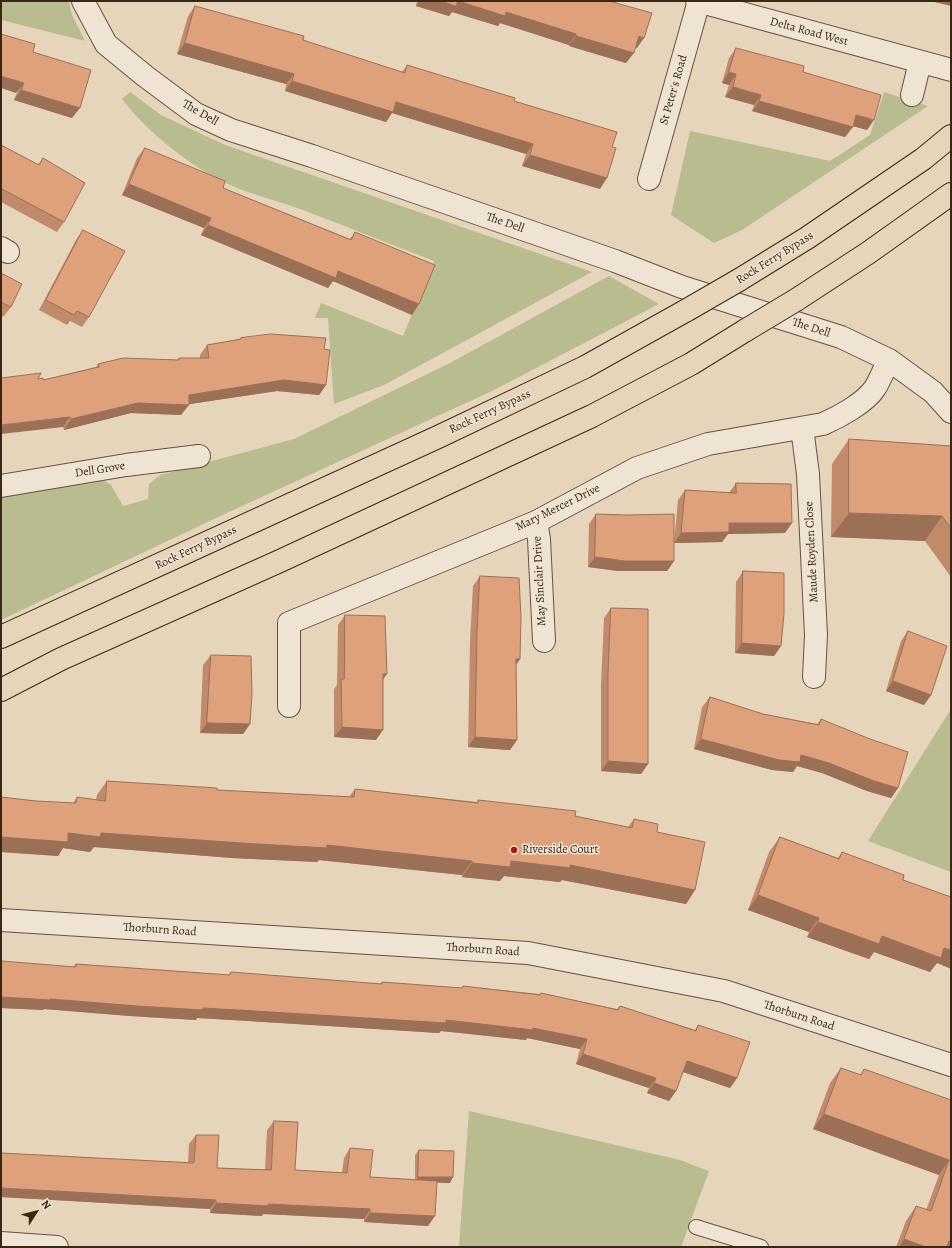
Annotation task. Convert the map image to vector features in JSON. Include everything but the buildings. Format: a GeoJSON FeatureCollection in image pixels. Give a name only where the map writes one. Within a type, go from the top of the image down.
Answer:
{"type":"FeatureCollection","features":[{"type":"Feature","properties":{"kind":"highway","name":"Rock Ferry Bypass"},"geometry":{"type":"LineString","coordinates":[[1,637],[578,371],[688,310],[807,238],[917,163],[951,136]]}},
{"type":"Feature","properties":{"kind":"highway"},"geometry":{"type":"LineString","coordinates":[[1,690],[61,659],[280,561],[592,416],[691,364],[796,300],[868,253],[951,194]]}},
{"type":"Feature","properties":{"kind":"street","name":"The Dell"},"geometry":{"type":"LineString","coordinates":[[84,1],[106,44],[144,76],[196,114],[231,130],[312,156],[615,261],[682,287],[841,337],[889,360],[933,392],[951,412]]}},
{"type":"Feature","properties":{"kind":"street","name":"Delta Road West"},"geometry":{"type":"LineString","coordinates":[[698,1],[951,70]]}},
{"type":"Feature","properties":{"kind":"street","name":"St Peter's Road"},"geometry":{"type":"LineString","coordinates":[[649,179],[698,1]]}},
{"type":"Feature","properties":{"kind":"street"},"geometry":{"type":"LineString","coordinates":[[912,94],[920,62]]}},
{"type":"Feature","properties":{"kind":"street","name":"Mary Mercer Drive"},"geometry":{"type":"LineString","coordinates":[[289,706],[289,623],[536,522],[638,468],[708,444],[823,424],[838,417],[858,404],[874,389],[889,360]]}},
{"type":"Feature","properties":{"kind":"street","name":"Maude Royden Close"},"geometry":{"type":"LineString","coordinates":[[802,428],[808,474],[816,635],[814,677]]}},
{"type":"Feature","properties":{"kind":"street","name":"Dell Grove"},"geometry":{"type":"LineString","coordinates":[[1,486],[126,465],[200,456]]}},
{"type":"Feature","properties":{"kind":"street","name":"May Sinclair Drive"},"geometry":{"type":"LineString","coordinates":[[536,522],[539,539],[544,641]]}},
{"type":"Feature","properties":{"kind":"street","name":"Thorburn Road"},"geometry":{"type":"LineString","coordinates":[[1,920],[528,953],[724,991],[951,1064]]}},
{"type":"Feature","properties":{"kind":"street"},"geometry":{"type":"LineString","coordinates":[[1,1243],[56,1247]]}},
{"type":"Feature","properties":{"kind":"lane"},"geometry":{"type":"LineString","coordinates":[[696,1227],[761,1247]]}},
{"type":"Feature","properties":{"kind":"green space"},"geometry":{"type":"Polygon","coordinates":[[[1,1],[69,1],[72,15],[85,41],[1,20],[1,1]]]}},
{"type":"Feature","properties":{"kind":"green space"},"geometry":{"type":"Polygon","coordinates":[[[130,92],[161,115],[225,145],[592,272],[384,385],[334,404],[328,318],[315,318],[321,303],[403,336],[434,261],[303,210],[237,188],[214,177],[170,148],[144,124],[122,99],[130,92]]]}},
{"type":"Feature","properties":{"kind":"green space"},"geometry":{"type":"Polygon","coordinates":[[[884,92],[928,106],[742,230],[714,243],[671,215],[690,131],[830,161],[870,135],[884,92]]]}},
{"type":"Feature","properties":{"kind":"green space"},"geometry":{"type":"Polygon","coordinates":[[[609,276],[659,304],[492,391],[216,518],[1,620],[1,497],[103,480],[111,485],[123,506],[148,499],[149,484],[160,475],[294,439],[450,363],[609,276]]]}},
{"type":"Feature","properties":{"kind":"green space"},"geometry":{"type":"Polygon","coordinates":[[[951,709],[951,872],[868,841],[951,709]]]}},
{"type":"Feature","properties":{"kind":"green space"},"geometry":{"type":"Polygon","coordinates":[[[469,1111],[680,1160],[709,1171],[681,1247],[459,1247],[469,1111]]]}},
{"type":"Feature","properties":{"kind":"place","name":"Riverside Court"},"geometry":{"type":"Point","coordinates":[514,850]}}]}
